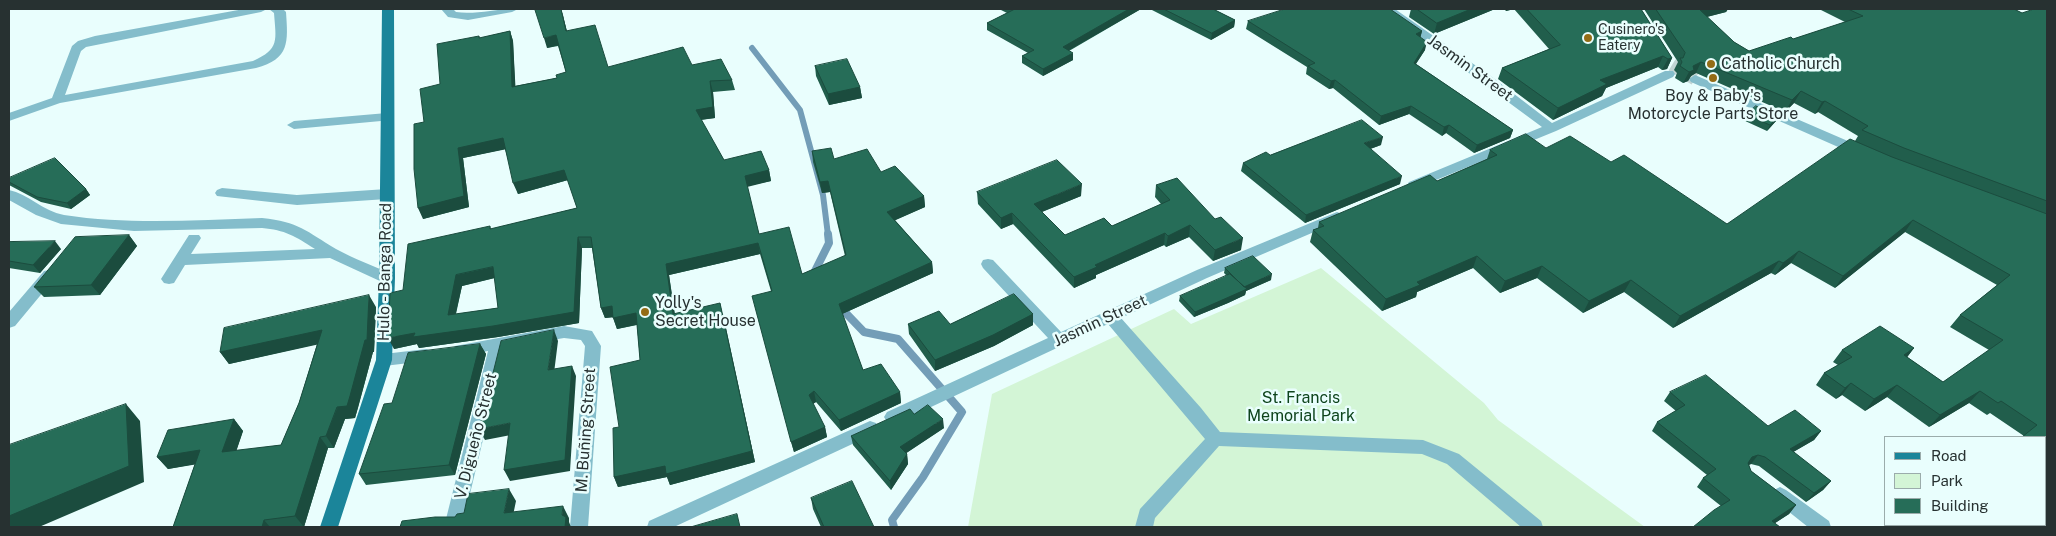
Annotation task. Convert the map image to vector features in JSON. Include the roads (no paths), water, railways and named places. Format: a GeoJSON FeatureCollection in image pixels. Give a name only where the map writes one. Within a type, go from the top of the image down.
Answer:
{"type":"FeatureCollection","features":[{"type":"Feature","properties":{"kind":"main road","name":"Hulo - Banga Road"},"geometry":{"type":"LineString","coordinates":[[329,527],[384,360],[387,278],[388,9]]}},
{"type":"Feature","properties":{"kind":"street"},"geometry":{"type":"LineString","coordinates":[[57,100],[76,49],[82,44],[261,9]]}},
{"type":"Feature","properties":{"kind":"street"},"geometry":{"type":"LineString","coordinates":[[9,117],[57,100],[256,64],[274,58],[281,47],[280,12],[275,9]]}},
{"type":"Feature","properties":{"kind":"street"},"geometry":{"type":"LineString","coordinates":[[447,9],[452,15],[468,16],[510,9]]}},
{"type":"Feature","properties":{"kind":"street","name":"Jasmin Street"},"geometry":{"type":"LineString","coordinates":[[1388,9],[1488,80],[1551,128]]}},
{"type":"Feature","properties":{"kind":"street"},"geometry":{"type":"LineString","coordinates":[[1404,189],[1551,128],[1669,74]]}},
{"type":"Feature","properties":{"kind":"street"},"geometry":{"type":"LineString","coordinates":[[1695,79],[1872,157]]}},
{"type":"Feature","properties":{"kind":"street"},"geometry":{"type":"LineString","coordinates":[[294,125],[387,117]]}},
{"type":"Feature","properties":{"kind":"street"},"geometry":{"type":"LineString","coordinates":[[222,192],[297,200],[387,194]]}},
{"type":"Feature","properties":{"kind":"street"},"geometry":{"type":"LineString","coordinates":[[9,194],[41,212],[61,219],[94,223],[143,226],[262,223],[282,225],[296,230],[332,253],[387,278]]}},
{"type":"Feature","properties":{"kind":"street","name":"Jasmin Street"},"geometry":{"type":"LineString","coordinates":[[656,527],[1202,274],[1349,212]]}},
{"type":"Feature","properties":{"kind":"street"},"geometry":{"type":"LineString","coordinates":[[81,237],[94,223]]}},
{"type":"Feature","properties":{"kind":"street"},"geometry":{"type":"LineString","coordinates":[[168,278],[194,238]]}},
{"type":"Feature","properties":{"kind":"street"},"geometry":{"type":"LineString","coordinates":[[179,260],[332,253]]}},
{"type":"Feature","properties":{"kind":"street"},"geometry":{"type":"LineString","coordinates":[[988,264],[1058,340]]}},
{"type":"Feature","properties":{"kind":"street"},"geometry":{"type":"LineString","coordinates":[[9,322],[57,265]]}},
{"type":"Feature","properties":{"kind":"street"},"geometry":{"type":"LineString","coordinates":[[1110,316],[1195,413],[1215,439]]}},
{"type":"Feature","properties":{"kind":"street","name":"M. Buñing Street"},"geometry":{"type":"LineString","coordinates":[[498,345],[564,332],[586,335],[593,346],[579,527]]}},
{"type":"Feature","properties":{"kind":"street"},"geometry":{"type":"LineString","coordinates":[[384,360],[498,345]]}},
{"type":"Feature","properties":{"kind":"street","name":"V. Digueño Street"},"geometry":{"type":"LineString","coordinates":[[453,527],[498,345]]}},
{"type":"Feature","properties":{"kind":"street"},"geometry":{"type":"LineString","coordinates":[[1144,527],[1146,516],[1215,439]]}},
{"type":"Feature","properties":{"kind":"street"},"geometry":{"type":"LineString","coordinates":[[1215,439],[1423,447],[1453,459],[1534,527]]}},
{"type":"Feature","properties":{"kind":"street"},"geometry":{"type":"LineString","coordinates":[[1768,485],[1822,527]]}},
{"type":"Feature","properties":{"kind":"waterway"},"geometry":{"type":"LineString","coordinates":[[752,48],[800,110],[823,195],[828,235]]}},
{"type":"Feature","properties":{"kind":"waterway"},"geometry":{"type":"LineString","coordinates":[[812,277],[829,243],[828,234]]}},
{"type":"Feature","properties":{"kind":"waterway"},"geometry":{"type":"LineString","coordinates":[[840,307],[864,332],[898,339],[962,412],[923,477],[892,520],[894,527]]}},
{"type":"Feature","properties":{"kind":"tunnel"},"geometry":{"type":"LineString","coordinates":[[1672,65],[1695,79]]}},
{"type":"Feature","properties":{"kind":"place","name":"Cusinero's Eatery"},"geometry":{"type":"Point","coordinates":[1588,38]}},
{"type":"Feature","properties":{"kind":"place","name":"Catholic Church"},"geometry":{"type":"Point","coordinates":[1711,64]}},
{"type":"Feature","properties":{"kind":"place","name":"Boy & Baby's Motorcycle Parts Store"},"geometry":{"type":"Point","coordinates":[1713,78]}},
{"type":"Feature","properties":{"kind":"place","name":"Yolly's Secret House"},"geometry":{"type":"Point","coordinates":[645,312]}},
{"type":"Feature","properties":{"kind":"park label","name":"St. Francis Memorial Park"},"geometry":{"type":"Point","coordinates":[1301,407]}}]}
